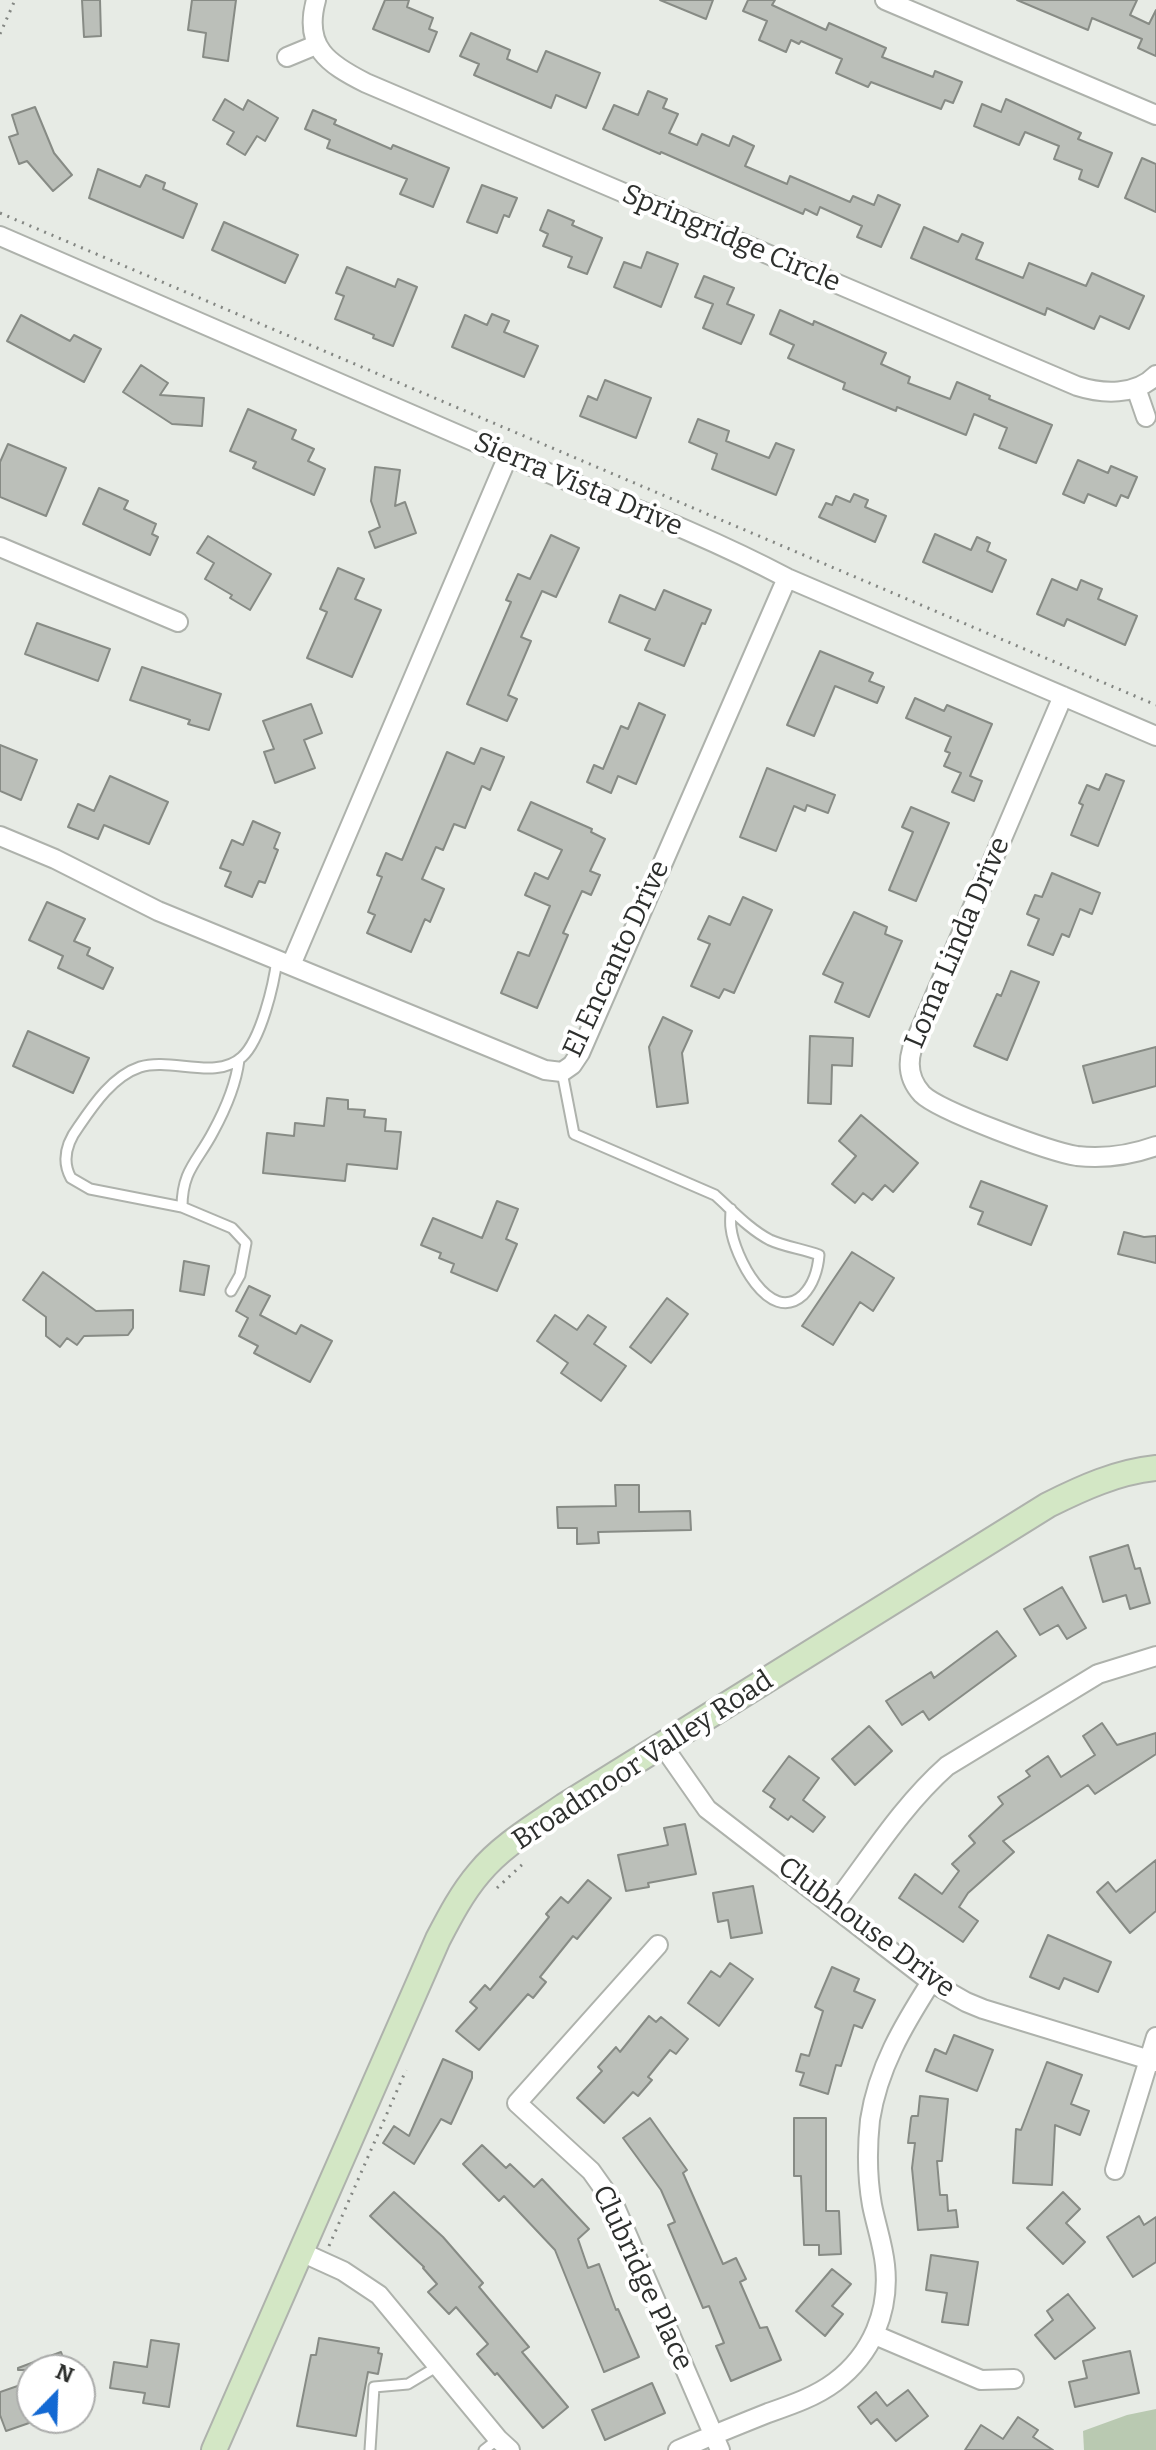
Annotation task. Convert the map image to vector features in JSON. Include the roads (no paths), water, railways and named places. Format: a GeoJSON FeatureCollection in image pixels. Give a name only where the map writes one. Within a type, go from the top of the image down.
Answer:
{"type":"FeatureCollection","features":[{"type":"Feature","properties":{"kind":"street"},"geometry":{"type":"LineString","coordinates":[[287,57],[316,45],[312,15],[316,0]]}},
{"type":"Feature","properties":{"kind":"street"},"geometry":{"type":"LineString","coordinates":[[885,0],[1156,115]]}},
{"type":"Feature","properties":{"kind":"street","name":"Springridge Circle"},"geometry":{"type":"LineString","coordinates":[[316,45],[335,67],[366,83],[1077,386],[1109,392],[1136,388],[1156,375]]}},
{"type":"Feature","properties":{"kind":"street","name":"Sierra Vista Drive"},"geometry":{"type":"LineString","coordinates":[[0,236],[508,456],[653,514],[787,578],[1156,736]]}},
{"type":"Feature","properties":{"kind":"street"},"geometry":{"type":"LineString","coordinates":[[1136,388],[1146,417]]}},
{"type":"Feature","properties":{"kind":"street"},"geometry":{"type":"LineString","coordinates":[[284,962],[508,456]]}},
{"type":"Feature","properties":{"kind":"street"},"geometry":{"type":"LineString","coordinates":[[0,547],[178,622]]}},
{"type":"Feature","properties":{"kind":"street","name":"El Encanto Drive"},"geometry":{"type":"LineString","coordinates":[[0,836],[55,859],[158,911],[545,1070],[562,1072],[572,1065],[580,1053],[787,578]]}},
{"type":"Feature","properties":{"kind":"street","name":"Loma Linda Drive"},"geometry":{"type":"LineString","coordinates":[[1063,696],[912,1049],[909,1070],[920,1092],[941,1107],[1050,1149],[1096,1157],[1119,1156],[1156,1146]]}},
{"type":"Feature","properties":{"kind":"street","name":"Broadmoor Valley Road"},"geometry":{"type":"LineString","coordinates":[[214,2450],[438,1939],[456,1905],[480,1872],[522,1835],[564,1806],[1048,1505],[1087,1486],[1138,1470],[1156,1468]]}},
{"type":"Feature","properties":{"kind":"street"},"geometry":{"type":"LineString","coordinates":[[834,1905],[909,1805],[947,1766],[1098,1674],[1156,1656]]}},
{"type":"Feature","properties":{"kind":"street","name":"Clubhouse Drive"},"geometry":{"type":"LineString","coordinates":[[663,1746],[707,1809],[931,1982],[983,2009],[1152,2061]]}},
{"type":"Feature","properties":{"kind":"street","name":"Clubridge Place"},"geometry":{"type":"LineString","coordinates":[[658,1945],[517,2103],[591,2171],[613,2202],[717,2442]]}},
{"type":"Feature","properties":{"kind":"street"},"geometry":{"type":"LineString","coordinates":[[678,2450],[717,2442],[834,2383],[860,2357],[875,2335],[886,2287],[884,2257],[868,2173],[870,2121],[882,2070],[905,2022],[931,1982]]}},
{"type":"Feature","properties":{"kind":"street"},"geometry":{"type":"LineString","coordinates":[[1115,2170],[1152,2061],[1156,2037]]}},
{"type":"Feature","properties":{"kind":"street"},"geometry":{"type":"LineString","coordinates":[[299,2251],[362,2282],[379,2295],[438,2366],[497,2446]]}},
{"type":"Feature","properties":{"kind":"street"},"geometry":{"type":"LineString","coordinates":[[875,2335],[981,2380],[1014,2379]]}},
{"type":"Feature","properties":{"kind":"lane"},"geometry":{"type":"LineString","coordinates":[[231,1291],[240,1275],[246,1243],[232,1228],[182,1207],[78,1184],[68,1172],[68,1143],[96,1102],[116,1081],[137,1068],[152,1065],[212,1067],[231,1065],[239,1060],[251,1045],[284,962]]}},
{"type":"Feature","properties":{"kind":"lane"},"geometry":{"type":"LineString","coordinates":[[182,1207],[182,1186],[214,1131],[237,1075],[239,1060]]}},
{"type":"Feature","properties":{"kind":"lane"},"geometry":{"type":"LineString","coordinates":[[562,1072],[574,1134],[715,1195],[731,1209],[754,1231],[774,1242],[819,1255],[818,1267],[809,1289],[797,1300],[786,1303],[776,1300],[758,1288],[743,1266],[731,1229],[731,1209]]}},
{"type":"Feature","properties":{"kind":"lane"},"geometry":{"type":"LineString","coordinates":[[370,2450],[374,2387],[408,2384],[438,2366]]}}]}
